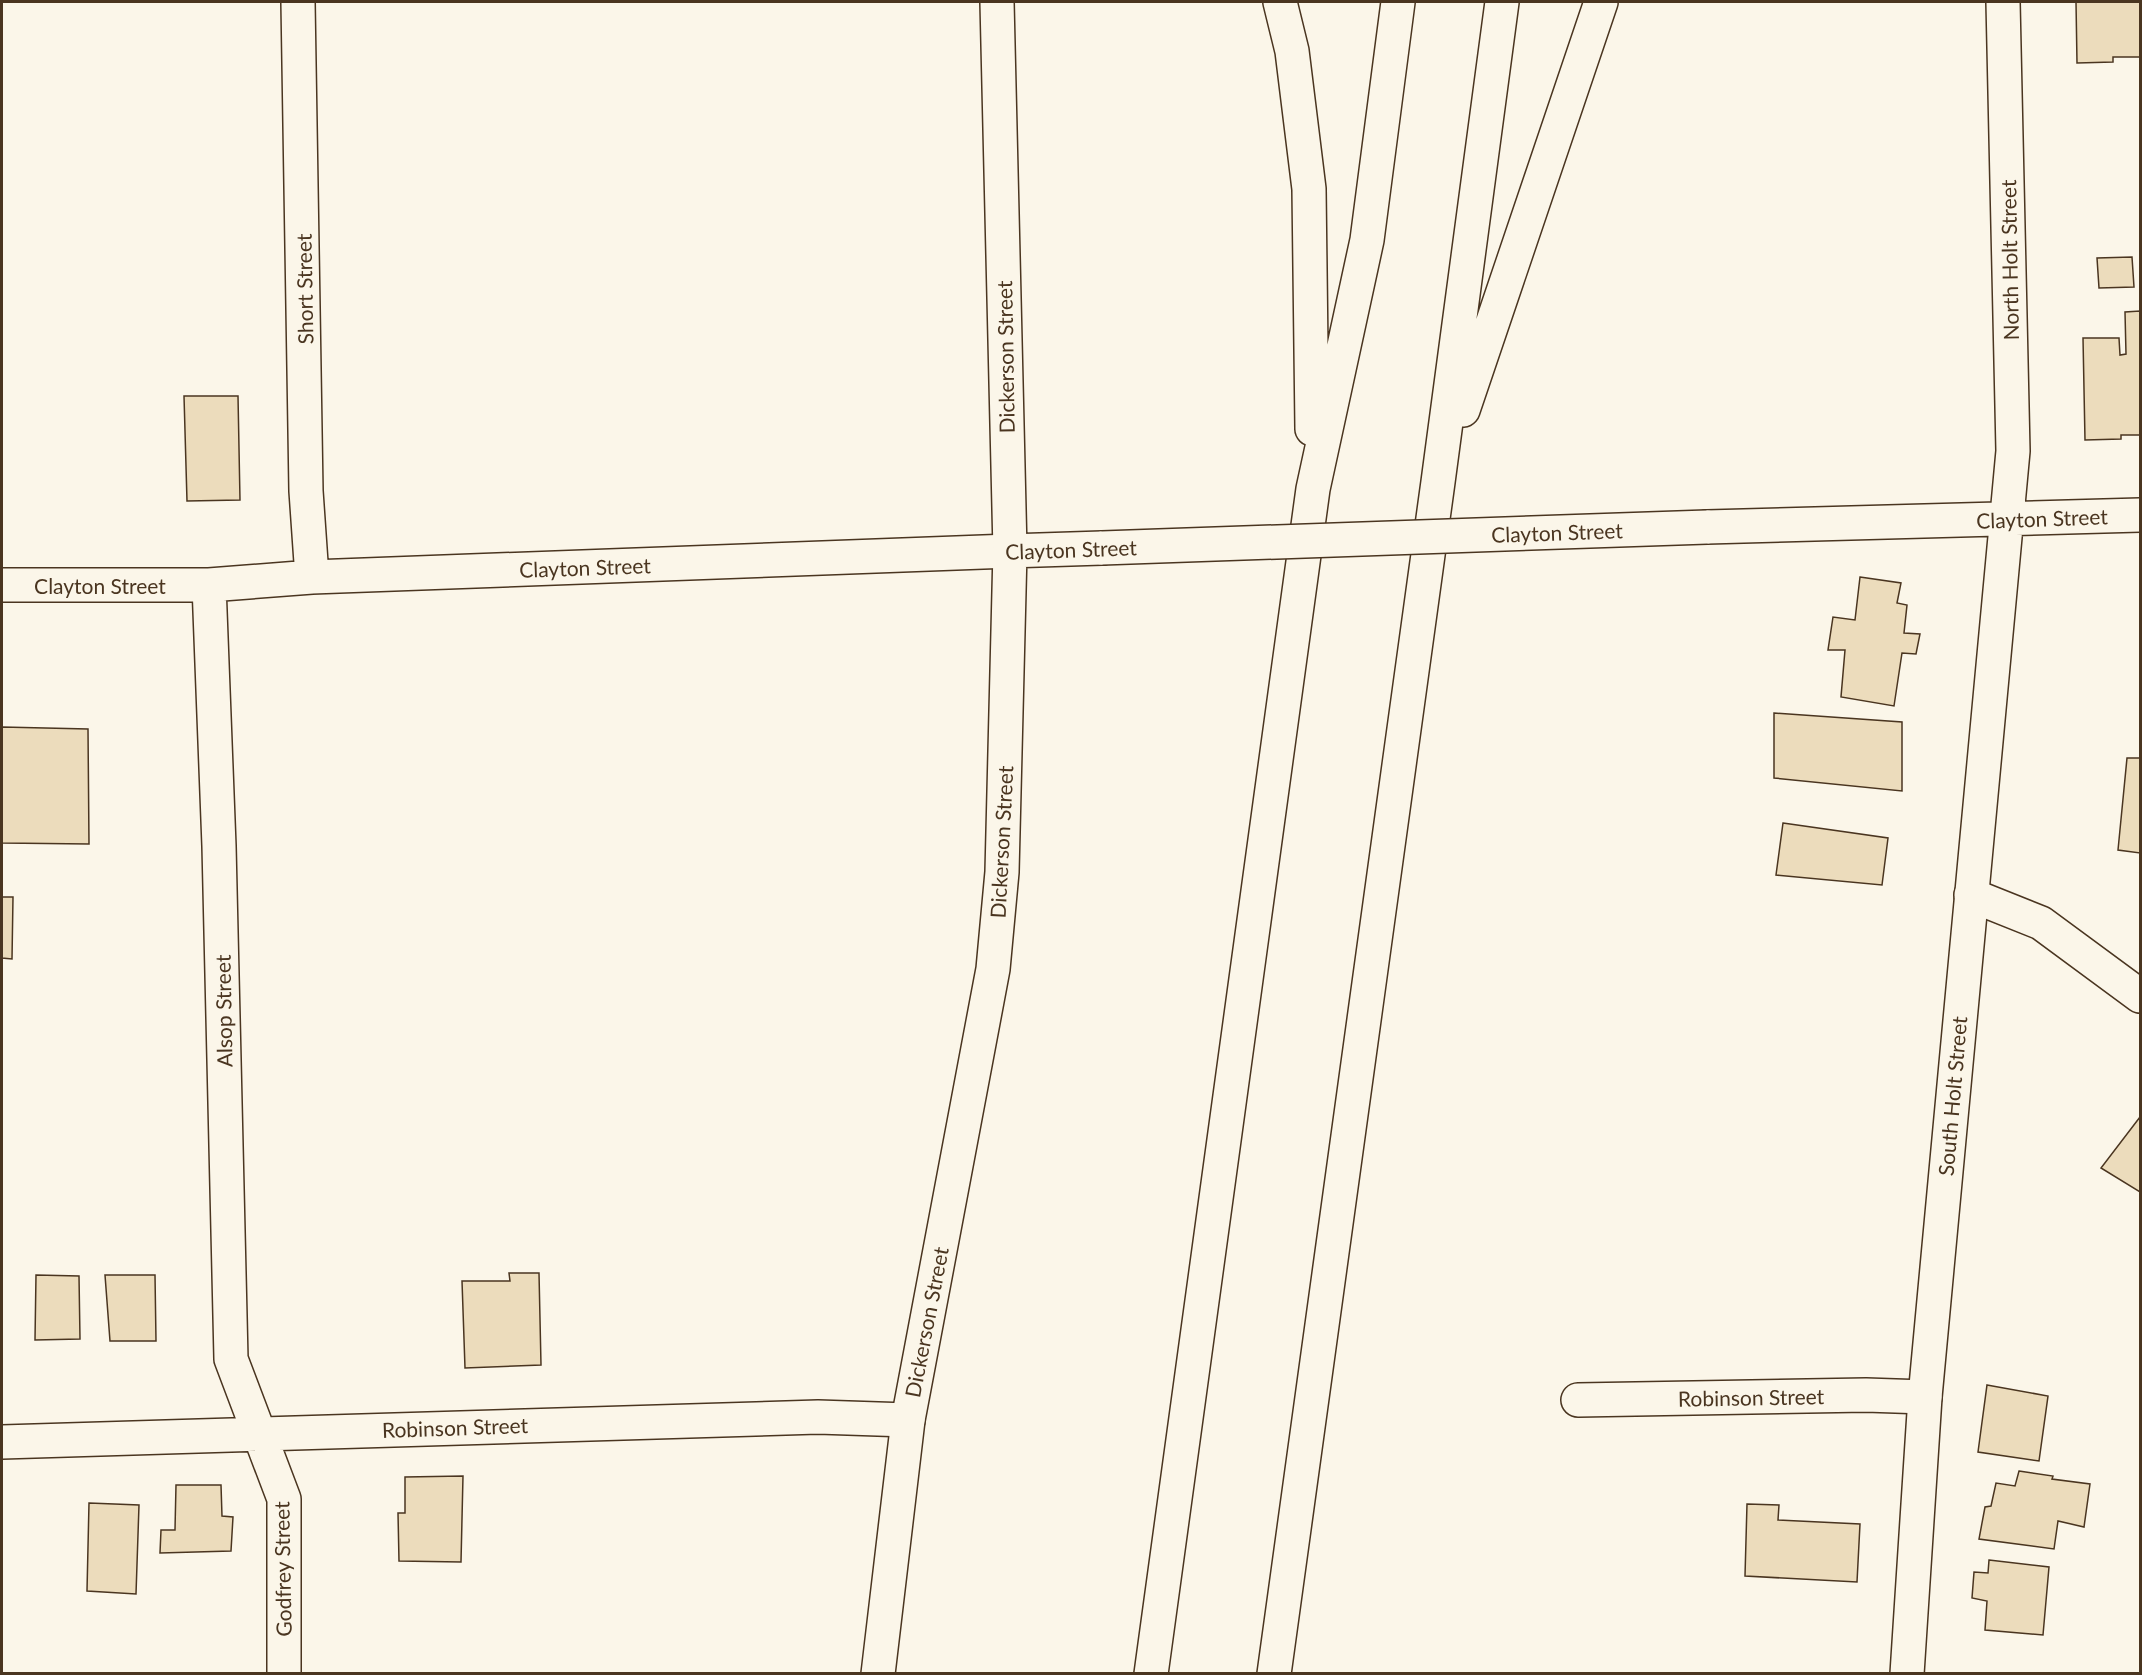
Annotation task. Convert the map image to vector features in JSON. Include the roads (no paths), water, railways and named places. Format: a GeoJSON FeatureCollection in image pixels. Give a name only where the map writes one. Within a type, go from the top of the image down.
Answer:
{"type":"FeatureCollection","features":[{"type":"Feature","properties":{"kind":"main road","name":"Short Street"},"geometry":{"type":"LineString","coordinates":[[298,2],[306,491],[312,577]]}},
{"type":"Feature","properties":{"kind":"main road","name":"Dickerson Street"},"geometry":{"type":"LineString","coordinates":[[878,1674],[908,1420],[993,969],[1002,872],[1010,551],[997,2]]}},
{"type":"Feature","properties":{"kind":"main road"},"geometry":{"type":"LineString","coordinates":[[1280,2],[1292,51],[1309,189],[1312,489]]}},
{"type":"Feature","properties":{"kind":"main road"},"geometry":{"type":"LineString","coordinates":[[1151,1674],[1312,489],[1367,240],[1398,2]]}},
{"type":"Feature","properties":{"kind":"main road"},"geometry":{"type":"LineString","coordinates":[[1274,1674],[1502,2]]}},
{"type":"Feature","properties":{"kind":"main road"},"geometry":{"type":"LineString","coordinates":[[1438,482],[1601,2]]}},
{"type":"Feature","properties":{"kind":"main road","name":"North Holt Street"},"geometry":{"type":"LineString","coordinates":[[2003,2],[2013,451],[2006,519]]}},
{"type":"Feature","properties":{"kind":"main road","name":"Clayton Street"},"geometry":{"type":"LineString","coordinates":[[2,585],[208,585],[312,577],[1010,551],[2140,515]]}},
{"type":"Feature","properties":{"kind":"main road","name":"South Holt Street"},"geometry":{"type":"LineString","coordinates":[[1907,1674],[1925,1397],[2006,519]]}},
{"type":"Feature","properties":{"kind":"main road","name":"Alsop Street"},"geometry":{"type":"LineString","coordinates":[[208,585],[219,846],[231,1359],[258,1433]]}},
{"type":"Feature","properties":{"kind":"main road"},"geometry":{"type":"LineString","coordinates":[[1971,895],[2040,923],[2140,996]]}},
{"type":"Feature","properties":{"kind":"main road","name":"Robinson Street"},"geometry":{"type":"LineString","coordinates":[[1578,1400],[1866,1395],[1925,1397]]}},
{"type":"Feature","properties":{"kind":"main road","name":"Robinson Street"},"geometry":{"type":"LineString","coordinates":[[2,1442],[819,1417],[908,1420]]}},
{"type":"Feature","properties":{"kind":"main road","name":"Godfrey Street"},"geometry":{"type":"LineString","coordinates":[[258,1433],[284,1499],[284,1674]]}}]}
